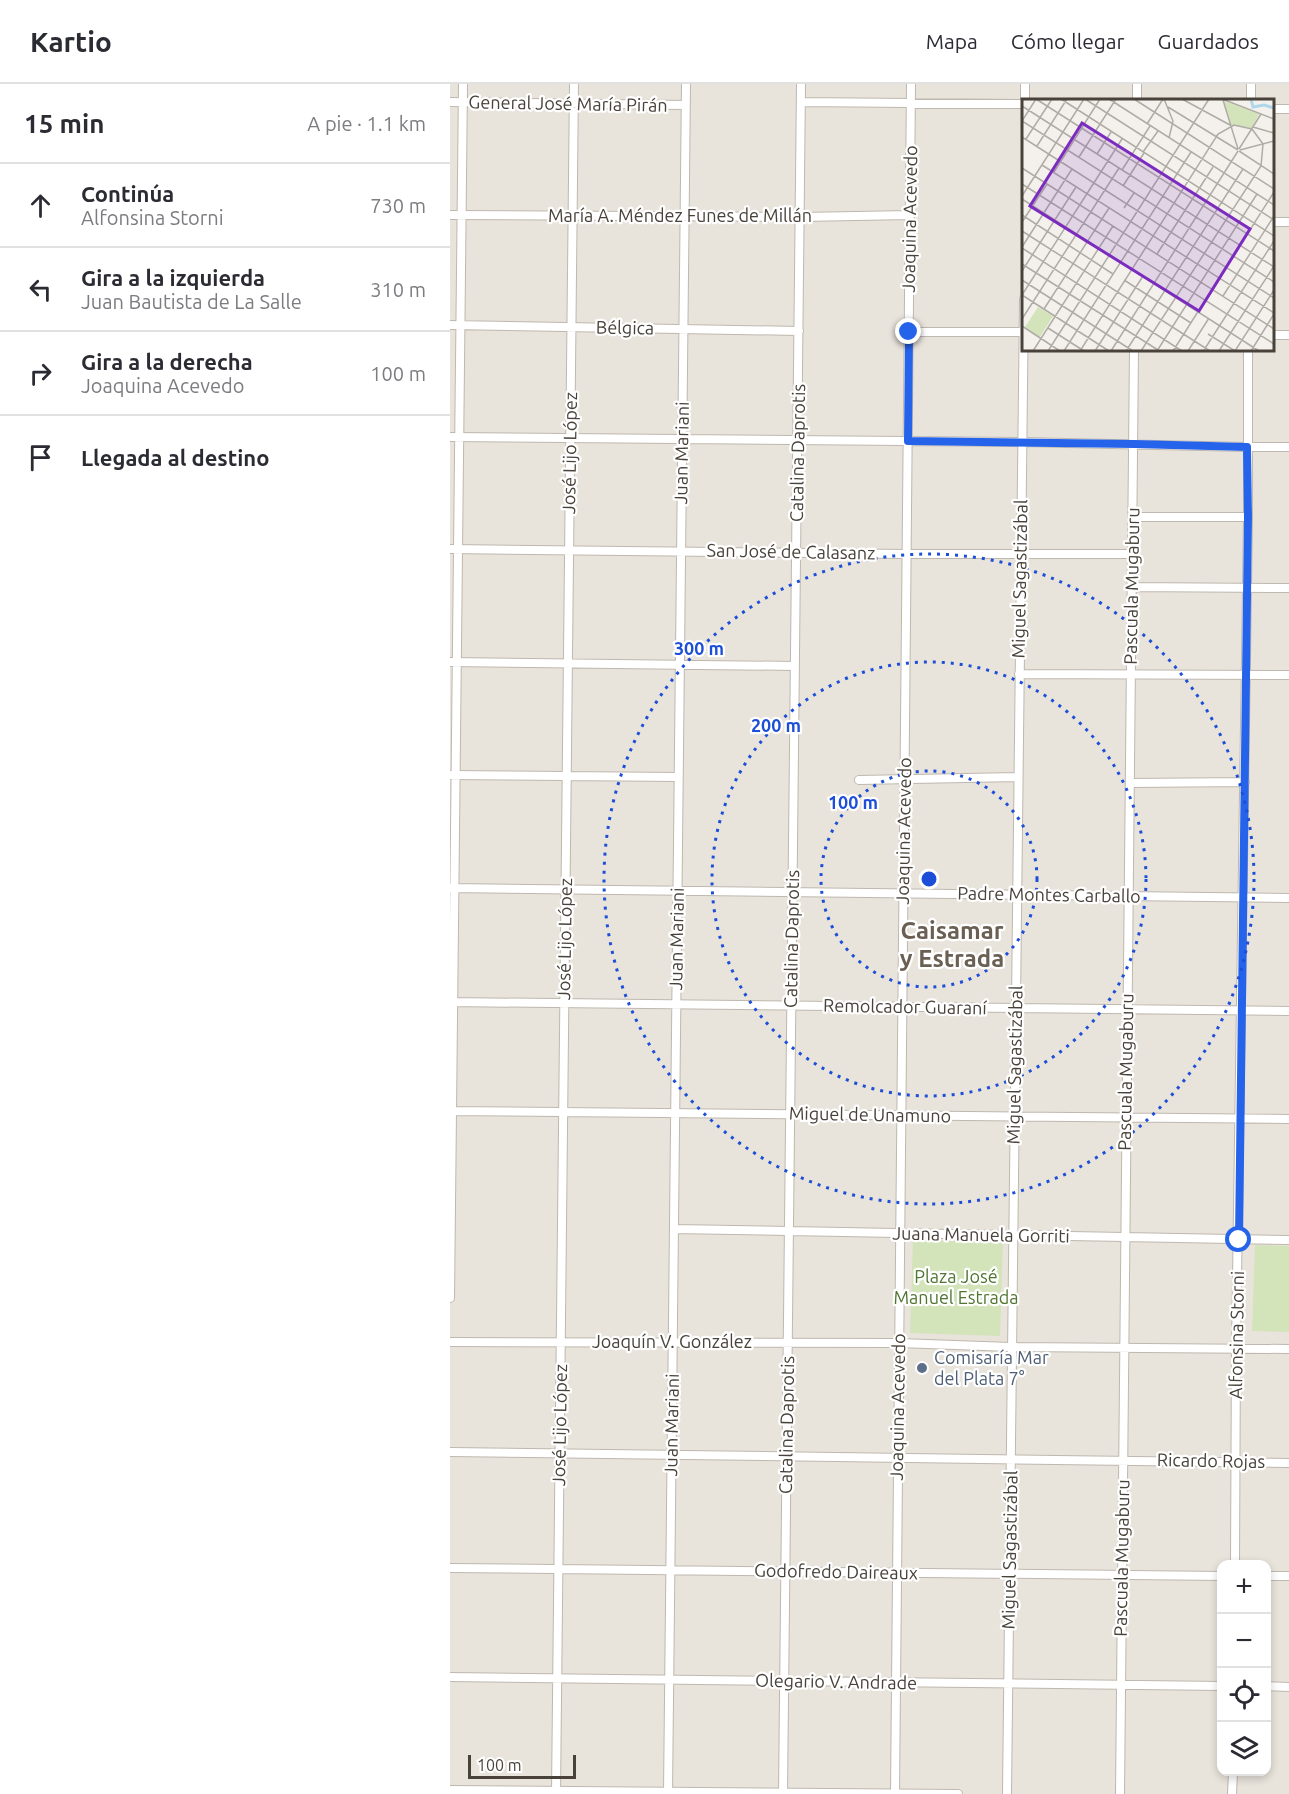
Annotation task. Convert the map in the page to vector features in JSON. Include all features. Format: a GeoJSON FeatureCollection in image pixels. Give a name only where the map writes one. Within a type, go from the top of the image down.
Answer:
{"type":"FeatureCollection","features":[{"type":"Feature","properties":{"kind":"street"},"geometry":{"type":"LineString","coordinates":[[450,1298],[454,549],[459,437],[463,84]]}},
{"type":"Feature","properties":{"kind":"street","name":"José Lijo López"},"geometry":{"type":"LineString","coordinates":[[556,1792],[574,84]]}},
{"type":"Feature","properties":{"kind":"street","name":"Juan Mariani"},"geometry":{"type":"LineString","coordinates":[[668,1793],[686,84]]}},
{"type":"Feature","properties":{"kind":"street","name":"Catalina Daprotis"},"geometry":{"type":"LineString","coordinates":[[783,1793],[801,84]]}},
{"type":"Feature","properties":{"kind":"street","name":"Joaquina Acevedo"},"geometry":{"type":"LineString","coordinates":[[895,1794],[911,84]]}},
{"type":"Feature","properties":{"kind":"street"},"geometry":{"type":"LineString","coordinates":[[1024,99],[1025,84]]}},
{"type":"Feature","properties":{"kind":"street","name":"General José María Pirán"},"geometry":{"type":"LineString","coordinates":[[450,102],[686,105]]}},
{"type":"Feature","properties":{"kind":"street"},"geometry":{"type":"LineString","coordinates":[[802,102],[1022,102]]}},
{"type":"Feature","properties":{"kind":"street","name":"María A. Méndez Funes de Millán"},"geometry":{"type":"LineString","coordinates":[[450,215],[801,217],[910,215]]}},
{"type":"Feature","properties":{"kind":"street","name":"Bélgica"},"geometry":{"type":"LineString","coordinates":[[450,325],[799,331]]}},
{"type":"Feature","properties":{"kind":"street"},"geometry":{"type":"LineString","coordinates":[[909,332],[1022,332]]}},
{"type":"Feature","properties":{"kind":"street","name":"Miguel Sagastizábal"},"geometry":{"type":"LineString","coordinates":[[1007,1794],[1023,351]]}},
{"type":"Feature","properties":{"kind":"street","name":"Pascuala Mugaburu"},"geometry":{"type":"LineString","coordinates":[[1120,1794],[1134,351]]}},
{"type":"Feature","properties":{"kind":"street","name":"Alfonsina Storni"},"geometry":{"type":"LineString","coordinates":[[1235,1560],[1248,351]]}},
{"type":"Feature","properties":{"kind":"street"},"geometry":{"type":"LineString","coordinates":[[450,437],[1022,442],[1289,447]]}},
{"type":"Feature","properties":{"kind":"street"},"geometry":{"type":"LineString","coordinates":[[1133,517],[1248,517]]}},
{"type":"Feature","properties":{"kind":"street","name":"San José de Calasanz"},"geometry":{"type":"LineString","coordinates":[[454,549],[1132,554]]}},
{"type":"Feature","properties":{"kind":"street"},"geometry":{"type":"LineString","coordinates":[[1132,587],[1289,588]]}},
{"type":"Feature","properties":{"kind":"street"},"geometry":{"type":"LineString","coordinates":[[453,662],[795,666]]}},
{"type":"Feature","properties":{"kind":"street"},"geometry":{"type":"LineString","coordinates":[[1019,674],[1289,675]]}},
{"type":"Feature","properties":{"kind":"street"},"geometry":{"type":"LineString","coordinates":[[453,775],[678,777]]}},
{"type":"Feature","properties":{"kind":"street"},"geometry":{"type":"LineString","coordinates":[[859,780],[1018,777]]}},
{"type":"Feature","properties":{"kind":"street"},"geometry":{"type":"LineString","coordinates":[[1130,783],[1245,782]]}},
{"type":"Feature","properties":{"kind":"street","name":"Padre Montes Carballo"},"geometry":{"type":"LineString","coordinates":[[452,888],[1289,898]]}},
{"type":"Feature","properties":{"kind":"street","name":"Remolcador Guaraní"},"geometry":{"type":"LineString","coordinates":[[452,1002],[1289,1011]]}},
{"type":"Feature","properties":{"kind":"street","name":"Miguel de Unamuno"},"geometry":{"type":"LineString","coordinates":[[451,1111],[1289,1119]]}},
{"type":"Feature","properties":{"kind":"street","name":"Juana Manuela Gorriti"},"geometry":{"type":"LineString","coordinates":[[674,1229],[1289,1240]]}},
{"type":"Feature","properties":{"kind":"street","name":"Joaquín V. González"},"geometry":{"type":"LineString","coordinates":[[450,1342],[899,1343],[1011,1347],[1289,1349]]}},
{"type":"Feature","properties":{"kind":"street","name":"Ricardo Rojas"},"geometry":{"type":"LineString","coordinates":[[450,1452],[1289,1463]]}},
{"type":"Feature","properties":{"kind":"street","name":"Godofredo Daireaux"},"geometry":{"type":"LineString","coordinates":[[450,1568],[1217,1576]]}},
{"type":"Feature","properties":{"kind":"street"},"geometry":{"type":"LineString","coordinates":[[1271,1576],[1289,1576]]}},
{"type":"Feature","properties":{"kind":"street","name":"Olegario V. Andrade"},"geometry":{"type":"LineString","coordinates":[[450,1677],[1217,1686]]}},
{"type":"Feature","properties":{"kind":"street"},"geometry":{"type":"LineString","coordinates":[[1271,1686],[1289,1686]]}},
{"type":"Feature","properties":{"kind":"street"},"geometry":{"type":"LineString","coordinates":[[1232,1794],[1233,1776]]}},
{"type":"Feature","properties":{"kind":"street"},"geometry":{"type":"LineString","coordinates":[[450,1790],[958,1794]]}},
{"type":"Feature","properties":{"kind":"shaded area"},"geometry":{"type":"Polygon","coordinates":[[[450,84],[1289,84],[1289,1794],[450,1794],[450,84]]]}},
{"type":"Feature","properties":{"kind":"green space","name":"Plaza José Manuel Estrada"},"geometry":{"type":"Polygon","coordinates":[[[913,1240],[1003,1242],[1000,1336],[910,1333],[913,1240]]]}},
{"type":"Feature","properties":{"kind":"green space"},"geometry":{"type":"Polygon","coordinates":[[[1255,1245],[1289,1246],[1289,1332],[1252,1331],[1255,1245]]]}},
{"type":"Feature","properties":{"kind":"place","name":"Comisaría Mar del Plata 7°"},"geometry":{"type":"Point","coordinates":[922,1368]}},
{"type":"Feature","properties":{"kind":"district","name":"Caisamar y Estrada"},"geometry":{"type":"Point","coordinates":[952,945]}},
{"type":"Feature","properties":{"kind":"route"},"geometry":{"type":"LineString","coordinates":[[909,332],[908,441],[1247,447],[1239,1240]]}}]}
